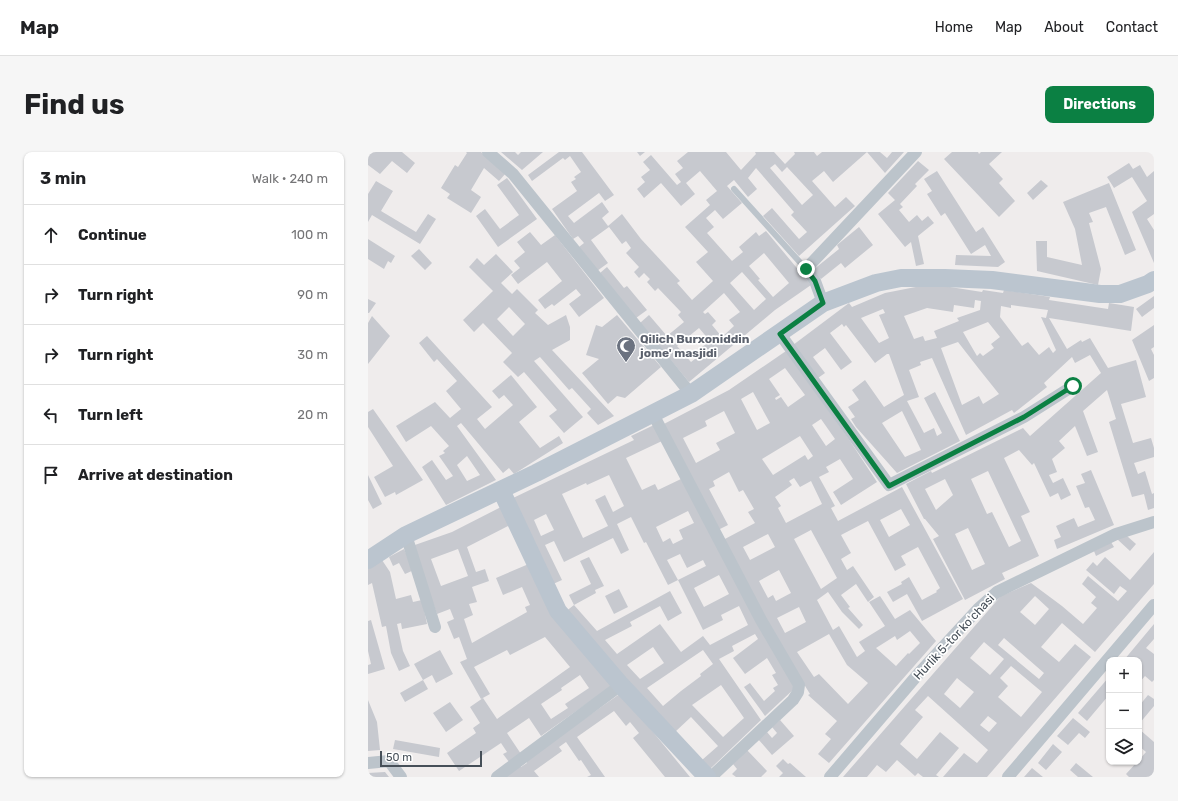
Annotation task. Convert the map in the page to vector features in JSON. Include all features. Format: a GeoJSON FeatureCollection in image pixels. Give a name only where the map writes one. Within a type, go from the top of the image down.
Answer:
{"type":"FeatureCollection","features":[{"type":"Feature","properties":{"kind":"street"},"geometry":{"type":"LineString","coordinates":[[488,152],[513,174],[690,394]]}},
{"type":"Feature","properties":{"kind":"street"},"geometry":{"type":"LineString","coordinates":[[823,303],[815,281],[806,269],[916,152]]}},
{"type":"Feature","properties":{"kind":"street"},"geometry":{"type":"LineString","coordinates":[[368,560],[406,535],[501,490],[690,394],[780,334],[823,303],[876,283],[901,278],[992,280],[1100,294],[1120,294],[1148,284],[1154,280]]}},
{"type":"Feature","properties":{"kind":"street"},"geometry":{"type":"LineString","coordinates":[[780,334],[889,486],[1024,417],[1073,386]]}},
{"type":"Feature","properties":{"kind":"street"},"geometry":{"type":"LineString","coordinates":[[653,414],[761,620],[799,685],[798,692],[793,700],[711,777]]}},
{"type":"Feature","properties":{"kind":"street"},"geometry":{"type":"LineString","coordinates":[[501,490],[558,611],[621,685],[707,777]]}},
{"type":"Feature","properties":{"kind":"street","name":"Hurlik 5-tor koʻchasi"},"geometry":{"type":"LineString","coordinates":[[830,777],[926,666],[978,609],[997,592],[1116,534],[1154,522]]}},
{"type":"Feature","properties":{"kind":"street"},"geometry":{"type":"LineString","coordinates":[[406,535],[435,627]]}},
{"type":"Feature","properties":{"kind":"street"},"geometry":{"type":"LineString","coordinates":[[1008,777],[1154,605]]}},
{"type":"Feature","properties":{"kind":"street"},"geometry":{"type":"LineString","coordinates":[[497,777],[621,685]]}},
{"type":"Feature","properties":{"kind":"street"},"geometry":{"type":"LineString","coordinates":[[368,763],[389,761],[400,777]]}},
{"type":"Feature","properties":{"kind":"lane"},"geometry":{"type":"LineString","coordinates":[[734,188],[806,269]]}},
{"type":"Feature","properties":{"kind":"building"},"geometry":{"type":"Polygon","coordinates":[[[368,152],[402,152],[415,163],[407,173],[392,161],[380,174],[368,165],[368,152]]]}},
{"type":"Feature","properties":{"kind":"building"},"geometry":{"type":"Polygon","coordinates":[[[466,152],[481,152],[506,173],[499,181],[484,168],[471,190],[481,197],[471,213],[447,198],[450,194],[441,188],[455,165],[458,167],[467,153],[466,152]]]}},
{"type":"Feature","properties":{"kind":"building"},"geometry":{"type":"Polygon","coordinates":[[[501,152],[515,152],[518,155],[521,152],[543,152],[522,170],[501,152]]]}},
{"type":"Feature","properties":{"kind":"building"},"geometry":{"type":"Polygon","coordinates":[[[559,152],[582,152],[614,195],[605,201],[599,193],[568,216],[574,223],[602,202],[609,212],[602,218],[608,226],[622,214],[641,239],[680,281],[677,283],[692,300],[713,281],[696,262],[708,252],[685,227],[710,205],[706,200],[717,191],[700,171],[686,183],[695,194],[681,206],[661,183],[644,198],[637,189],[645,182],[641,177],[650,170],[643,162],[651,155],[677,185],[681,182],[675,174],[683,168],[677,161],[688,152],[726,152],[741,170],[756,154],[755,152],[774,152],[785,164],[795,154],[794,152],[814,152],[817,156],[822,152],[867,152],[833,182],[824,171],[812,181],[835,207],[846,197],[855,206],[799,256],[763,216],[772,208],[799,239],[807,232],[791,215],[794,212],[756,168],[748,178],[757,189],[748,197],[734,180],[727,186],[742,203],[723,219],[715,210],[706,218],[714,227],[707,233],[732,261],[743,252],[739,247],[756,232],[759,236],[766,231],[811,285],[775,310],[689,382],[640,323],[649,315],[667,336],[684,322],[678,315],[681,312],[658,288],[655,291],[647,282],[650,279],[644,273],[639,278],[634,272],[639,267],[626,253],[631,248],[626,241],[622,244],[609,227],[591,240],[608,263],[597,271],[579,247],[584,243],[578,236],[573,239],[552,209],[577,191],[571,182],[576,179],[574,177],[581,172],[570,156],[565,160],[563,158],[532,181],[528,175],[559,152]],[[775,164],[770,168],[802,205],[813,195],[787,167],[782,172],[775,164]],[[764,253],[749,266],[760,279],[758,280],[773,297],[789,283],[764,253]],[[742,272],[730,283],[754,310],[766,299],[742,272]],[[724,293],[703,312],[705,314],[708,312],[716,321],[712,325],[722,337],[734,326],[729,320],[740,312],[724,293]],[[699,328],[677,346],[691,362],[700,355],[697,351],[710,341],[699,328]]]}},
{"type":"Feature","properties":{"kind":"building"},"geometry":{"type":"Polygon","coordinates":[[[637,152],[645,152],[640,156],[637,152]]]}},
{"type":"Feature","properties":{"kind":"building"},"geometry":{"type":"Polygon","coordinates":[[[867,152],[880,152],[887,158],[892,152],[904,152],[885,173],[867,152]]]}},
{"type":"Feature","properties":{"kind":"building"},"geometry":{"type":"Polygon","coordinates":[[[952,152],[978,152],[979,154],[981,152],[1002,152],[989,164],[1003,179],[999,183],[1015,201],[999,217],[944,159],[952,152]]]}},
{"type":"Feature","properties":{"kind":"building"},"geometry":{"type":"Polygon","coordinates":[[[918,161],[929,170],[915,184],[917,186],[900,204],[903,207],[899,210],[909,222],[917,215],[922,221],[928,216],[934,223],[918,236],[924,264],[916,266],[911,242],[905,247],[878,214],[895,200],[888,193],[918,161]]]}},
{"type":"Feature","properties":{"kind":"building"},"geometry":{"type":"Polygon","coordinates":[[[1129,163],[1133,169],[1140,165],[1147,177],[1154,171],[1154,214],[1147,219],[1154,230],[1154,263],[1132,212],[1147,201],[1132,177],[1114,188],[1107,177],[1129,163]]]}},
{"type":"Feature","properties":{"kind":"building"},"geometry":{"type":"Polygon","coordinates":[[[937,171],[976,232],[983,227],[1005,262],[998,267],[955,265],[956,255],[991,256],[985,245],[971,254],[945,213],[941,216],[927,194],[932,191],[924,179],[937,171]]]}},
{"type":"Feature","properties":{"kind":"building"},"geometry":{"type":"Polygon","coordinates":[[[507,178],[537,219],[498,247],[476,216],[485,209],[500,229],[519,215],[497,185],[507,178]]]}},
{"type":"Feature","properties":{"kind":"building"},"geometry":{"type":"Polygon","coordinates":[[[1041,180],[1048,186],[1033,200],[1027,193],[1041,180]]]}},
{"type":"Feature","properties":{"kind":"building"},"geometry":{"type":"Polygon","coordinates":[[[376,181],[393,191],[381,211],[416,232],[428,214],[436,219],[420,244],[372,215],[368,222],[368,194],[376,181]]]}},
{"type":"Feature","properties":{"kind":"building"},"geometry":{"type":"Polygon","coordinates":[[[1109,183],[1136,250],[1125,255],[1106,207],[1089,213],[1093,222],[1089,223],[1101,269],[1098,285],[1037,271],[1036,241],[1047,241],[1047,257],[1082,265],[1075,229],[1063,202],[1109,183]]]}},
{"type":"Feature","properties":{"kind":"building"},"geometry":{"type":"Polygon","coordinates":[[[859,227],[873,245],[845,268],[841,263],[821,279],[813,270],[839,249],[837,245],[859,227]]]}},
{"type":"Feature","properties":{"kind":"building"},"geometry":{"type":"Polygon","coordinates":[[[530,232],[541,245],[555,235],[604,298],[579,317],[569,304],[581,295],[576,289],[554,306],[552,304],[545,309],[538,300],[562,281],[547,262],[518,284],[511,275],[520,268],[514,261],[525,252],[517,242],[530,232]]]}},
{"type":"Feature","properties":{"kind":"building"},"geometry":{"type":"Polygon","coordinates":[[[368,239],[395,256],[391,263],[388,261],[384,269],[368,259],[368,239]]]}},
{"type":"Feature","properties":{"kind":"building"},"geometry":{"type":"Polygon","coordinates":[[[419,249],[432,263],[425,270],[411,256],[419,249]]]}},
{"type":"Feature","properties":{"kind":"building"},"geometry":{"type":"Polygon","coordinates":[[[496,254],[513,272],[501,283],[512,294],[517,289],[538,310],[535,313],[548,325],[566,315],[570,327],[570,340],[552,350],[614,416],[598,425],[587,413],[591,409],[572,388],[569,390],[540,357],[534,361],[583,417],[564,433],[549,416],[557,410],[524,372],[518,377],[503,362],[512,353],[483,323],[474,332],[463,320],[493,291],[469,267],[477,258],[484,265],[496,254]],[[509,307],[497,319],[513,336],[525,324],[509,307]]]}},
{"type":"Feature","properties":{"kind":"building"},"geometry":{"type":"Polygon","coordinates":[[[607,267],[624,288],[627,286],[647,310],[636,318],[600,273],[607,267]]]}},
{"type":"Feature","properties":{"kind":"building"},"geometry":{"type":"Polygon","coordinates":[[[931,284],[982,292],[983,290],[1003,293],[1004,290],[1050,297],[1049,300],[1108,309],[1109,303],[1134,307],[1131,331],[1049,318],[1067,349],[1081,340],[1082,342],[1090,338],[1108,368],[1136,360],[1146,397],[1121,404],[1133,443],[1151,438],[1154,448],[1154,457],[1134,463],[1138,474],[1145,471],[1152,494],[1154,493],[1154,508],[1148,510],[1144,494],[1132,497],[1109,422],[1116,419],[1107,390],[1083,411],[1098,452],[1087,456],[1075,426],[1059,441],[1065,448],[1052,459],[1057,472],[1049,475],[1053,483],[1063,478],[1071,495],[1061,500],[1058,493],[1050,497],[1034,463],[1032,465],[1019,450],[1004,458],[1030,512],[1021,516],[1039,556],[1002,573],[1005,579],[965,600],[933,539],[939,536],[924,519],[906,484],[931,471],[932,473],[1023,428],[1030,436],[1101,373],[1090,355],[1075,363],[1072,357],[1044,383],[1047,387],[1014,413],[1012,410],[966,435],[932,358],[920,362],[921,365],[909,370],[919,397],[907,401],[924,433],[934,428],[937,436],[942,433],[924,398],[935,392],[960,441],[897,473],[856,427],[851,419],[855,417],[848,407],[859,400],[852,390],[865,380],[884,407],[904,395],[889,354],[875,363],[846,325],[844,327],[842,324],[830,333],[852,362],[841,370],[825,348],[813,357],[825,373],[818,378],[793,345],[849,303],[852,307],[885,293],[931,284]],[[975,300],[974,308],[954,305],[953,312],[927,308],[904,316],[914,339],[923,336],[925,341],[937,338],[934,331],[959,321],[957,318],[980,310],[981,301],[975,300]],[[1011,305],[1011,308],[1001,306],[1000,317],[1022,346],[1028,342],[1039,355],[1049,347],[1053,353],[1056,350],[1041,317],[1046,318],[1048,310],[1011,305]],[[883,309],[861,318],[879,343],[889,338],[879,315],[885,313],[883,309]],[[988,322],[963,332],[977,356],[980,353],[983,356],[994,348],[991,344],[1000,337],[988,322]],[[958,342],[941,348],[962,405],[979,396],[983,404],[999,394],[958,342]],[[902,411],[882,423],[905,457],[921,450],[902,411]],[[988,471],[971,479],[987,514],[992,512],[1009,547],[1021,541],[988,471]],[[945,479],[925,489],[936,510],[953,495],[945,479]],[[968,528],[955,534],[972,570],[985,564],[968,528]]]}},
{"type":"Feature","properties":{"kind":"building"},"geometry":{"type":"Polygon","coordinates":[[[1154,296],[1154,308],[1142,317],[1136,309],[1154,296]]]}},
{"type":"Feature","properties":{"kind":"building"},"geometry":{"type":"Polygon","coordinates":[[[368,299],[376,303],[369,313],[368,313],[368,299]]]}},
{"type":"Feature","properties":{"kind":"building","name":"Qilich Burxoniddin jome' masjidi"},"geometry":{"type":"Polygon","coordinates":[[[617,315],[661,367],[625,398],[617,396],[608,404],[582,373],[599,359],[586,355],[596,325],[602,327],[617,315]]]}},
{"type":"Feature","properties":{"kind":"building"},"geometry":{"type":"Polygon","coordinates":[[[372,316],[390,336],[368,364],[368,323],[372,316]]]}},
{"type":"Feature","properties":{"kind":"building"},"geometry":{"type":"Polygon","coordinates":[[[1154,325],[1154,347],[1151,349],[1154,355],[1154,378],[1149,381],[1132,340],[1154,325]]]}},
{"type":"Feature","properties":{"kind":"building"},"geometry":{"type":"Polygon","coordinates":[[[427,336],[492,407],[477,419],[485,429],[513,405],[504,395],[499,399],[492,391],[511,375],[537,407],[519,422],[540,448],[559,436],[563,443],[514,474],[509,468],[503,473],[461,423],[457,426],[496,480],[446,505],[422,467],[432,460],[446,480],[453,476],[439,456],[445,453],[443,451],[449,446],[431,426],[406,442],[396,426],[435,402],[450,418],[461,409],[446,391],[457,381],[437,359],[434,362],[419,343],[427,336]],[[467,456],[457,465],[467,481],[480,475],[467,456]]]}},
{"type":"Feature","properties":{"kind":"building"},"geometry":{"type":"Polygon","coordinates":[[[786,351],[848,438],[877,482],[841,505],[833,492],[853,479],[840,459],[826,467],[829,472],[819,477],[835,506],[831,508],[838,521],[902,487],[963,599],[922,621],[907,594],[893,602],[887,592],[902,584],[901,582],[909,577],[922,600],[937,592],[936,591],[940,588],[918,547],[901,556],[906,565],[895,571],[868,521],[841,535],[851,553],[841,559],[847,570],[853,566],[874,597],[868,602],[856,584],[841,595],[850,607],[848,608],[863,625],[859,629],[842,612],[828,592],[817,600],[833,630],[839,626],[857,657],[865,651],[859,642],[885,626],[869,602],[880,596],[895,619],[910,610],[936,641],[829,763],[818,754],[831,739],[825,734],[837,721],[808,695],[810,694],[778,642],[723,540],[755,523],[748,512],[754,509],[743,490],[739,492],[729,472],[713,481],[715,486],[709,489],[728,525],[718,530],[662,425],[729,390],[786,351]],[[785,368],[769,379],[780,395],[775,398],[776,400],[781,397],[788,407],[805,395],[785,368]],[[753,392],[741,399],[757,430],[770,423],[753,392]],[[724,411],[705,421],[707,426],[683,438],[696,463],[720,450],[716,443],[735,433],[724,411]],[[821,419],[812,425],[826,446],[835,439],[821,419]],[[800,436],[762,459],[773,475],[805,455],[808,460],[813,456],[800,436]],[[794,478],[789,481],[792,485],[775,497],[781,506],[778,508],[786,523],[822,504],[811,481],[800,487],[794,478]],[[901,509],[880,520],[889,537],[910,525],[901,509]],[[811,530],[794,539],[821,589],[837,578],[811,530]],[[768,534],[743,547],[750,560],[775,547],[768,534]],[[779,570],[759,581],[768,598],[773,595],[776,601],[791,593],[779,570]],[[799,607],[777,618],[785,633],[806,622],[799,607]],[[910,631],[897,640],[895,636],[876,648],[896,666],[920,643],[910,631]],[[829,634],[797,652],[814,677],[819,674],[848,704],[868,683],[847,665],[829,634]]]}},
{"type":"Feature","properties":{"kind":"building"},"geometry":{"type":"Polygon","coordinates":[[[373,409],[423,480],[396,495],[395,492],[385,497],[374,477],[393,466],[368,427],[368,412],[373,409]]]}},
{"type":"Feature","properties":{"kind":"building"},"geometry":{"type":"Polygon","coordinates":[[[654,425],[662,441],[626,458],[642,490],[655,484],[658,490],[681,479],[796,687],[765,716],[744,687],[750,683],[764,701],[775,691],[773,688],[778,685],[772,675],[776,673],[767,658],[745,674],[733,658],[758,639],[755,634],[732,646],[734,651],[719,659],[761,720],[710,769],[702,760],[718,746],[691,717],[675,732],[565,612],[574,605],[597,631],[670,591],[682,613],[668,621],[660,606],[630,622],[632,626],[605,640],[617,654],[660,624],[681,652],[703,636],[710,645],[748,625],[739,606],[721,615],[723,620],[703,630],[678,580],[668,585],[646,542],[644,543],[631,517],[617,524],[629,550],[621,554],[613,538],[564,562],[554,541],[545,545],[562,580],[553,584],[511,499],[634,440],[631,436],[654,425]],[[609,475],[587,485],[586,483],[562,494],[583,538],[608,526],[595,500],[605,495],[613,512],[624,506],[609,475]],[[688,511],[656,527],[663,542],[670,538],[673,544],[683,539],[679,530],[694,523],[688,511]],[[546,514],[534,520],[541,536],[554,530],[546,514]],[[680,554],[667,560],[678,580],[706,566],[703,560],[687,568],[680,554]],[[719,575],[694,588],[704,607],[729,594],[719,575]],[[653,647],[627,665],[640,679],[664,663],[653,647]],[[703,650],[647,688],[663,706],[701,676],[700,674],[713,664],[703,650]],[[721,685],[692,705],[723,737],[744,718],[721,685]]]}},
{"type":"Feature","properties":{"kind":"building"},"geometry":{"type":"Polygon","coordinates":[[[1091,470],[1114,525],[1057,549],[1054,540],[1061,537],[1056,526],[1074,518],[1078,527],[1095,520],[1089,507],[1085,508],[1076,486],[1085,483],[1081,474],[1091,470]]]}},
{"type":"Feature","properties":{"kind":"building"},"geometry":{"type":"Polygon","coordinates":[[[368,475],[382,504],[373,509],[368,500],[368,475]]]}},
{"type":"Feature","properties":{"kind":"building"},"geometry":{"type":"Polygon","coordinates":[[[501,507],[510,525],[467,547],[476,572],[485,569],[489,581],[472,587],[477,602],[469,604],[473,615],[464,619],[472,643],[527,612],[525,607],[530,605],[522,587],[503,595],[496,578],[531,563],[613,685],[541,736],[529,718],[507,733],[521,754],[509,762],[503,754],[507,752],[501,743],[459,771],[447,753],[476,733],[473,728],[480,723],[470,707],[483,698],[497,719],[570,667],[545,637],[510,655],[507,650],[474,667],[490,694],[481,699],[460,662],[467,659],[459,637],[454,639],[447,622],[454,619],[450,609],[437,614],[412,546],[452,532],[501,507]],[[458,549],[431,559],[441,586],[468,576],[458,549]],[[580,675],[561,688],[562,690],[541,704],[551,719],[568,708],[565,704],[589,688],[580,675]]]}},
{"type":"Feature","properties":{"kind":"building"},"geometry":{"type":"Polygon","coordinates":[[[1127,536],[1136,544],[1130,551],[1117,539],[1127,536]]]}},
{"type":"Feature","properties":{"kind":"building"},"geometry":{"type":"Polygon","coordinates":[[[1111,542],[1114,547],[1096,556],[1094,551],[1111,542]]]}},
{"type":"Feature","properties":{"kind":"building"},"geometry":{"type":"Polygon","coordinates":[[[404,549],[414,570],[405,574],[399,563],[393,566],[389,557],[404,549]]]}},
{"type":"Feature","properties":{"kind":"building"},"geometry":{"type":"Polygon","coordinates":[[[1154,552],[1154,584],[1095,652],[1062,623],[1041,647],[1059,662],[1075,644],[1091,657],[987,777],[943,777],[964,753],[977,763],[988,750],[928,696],[915,710],[923,717],[900,744],[917,759],[940,732],[959,748],[936,775],[939,777],[923,777],[918,773],[915,776],[897,760],[886,772],[877,765],[867,777],[843,777],[1001,596],[1031,583],[1083,624],[1097,608],[1091,603],[1096,597],[1082,584],[1088,576],[1118,601],[1127,591],[1120,586],[1114,594],[1086,570],[1093,562],[1097,566],[1105,557],[1130,580],[1154,552]],[[1035,596],[1020,612],[1035,625],[1049,609],[1035,596]],[[1004,638],[998,645],[1039,679],[1044,673],[1004,638]],[[984,642],[970,658],[990,675],[1004,659],[984,642]],[[1011,666],[1000,678],[1008,686],[998,697],[1021,717],[1042,692],[1011,666]],[[957,678],[944,694],[960,708],[974,692],[957,678]],[[988,716],[980,725],[989,732],[997,723],[988,716]]]}},
{"type":"Feature","properties":{"kind":"building"},"geometry":{"type":"Polygon","coordinates":[[[589,557],[604,586],[595,590],[596,593],[574,605],[569,595],[591,584],[580,561],[589,557]]]}},
{"type":"Feature","properties":{"kind":"building"},"geometry":{"type":"Polygon","coordinates":[[[382,560],[390,572],[396,599],[411,595],[413,602],[422,600],[427,624],[402,629],[401,623],[397,624],[403,651],[410,666],[399,671],[391,653],[386,626],[382,627],[372,583],[368,585],[368,569],[382,560]]]}},
{"type":"Feature","properties":{"kind":"building"},"geometry":{"type":"Polygon","coordinates":[[[619,589],[628,607],[614,614],[605,596],[619,589]]]}},
{"type":"Feature","properties":{"kind":"building"},"geometry":{"type":"Polygon","coordinates":[[[371,620],[385,669],[368,674],[368,665],[371,664],[368,651],[368,621],[371,620]]]}},
{"type":"Feature","properties":{"kind":"building"},"geometry":{"type":"Polygon","coordinates":[[[1154,624],[1154,639],[1146,648],[1154,654],[1154,680],[1152,682],[1145,676],[1142,680],[1142,657],[1126,657],[1154,624]]]}},
{"type":"Feature","properties":{"kind":"building"},"geometry":{"type":"Polygon","coordinates":[[[440,650],[453,674],[436,683],[432,675],[423,680],[414,664],[440,650]]]}},
{"type":"Feature","properties":{"kind":"building"},"geometry":{"type":"Polygon","coordinates":[[[423,680],[428,689],[405,702],[400,693],[423,680]]]}},
{"type":"Feature","properties":{"kind":"building"},"geometry":{"type":"Polygon","coordinates":[[[1106,680],[1106,699],[1087,721],[1078,713],[1106,680]]]}},
{"type":"Feature","properties":{"kind":"building"},"geometry":{"type":"Polygon","coordinates":[[[621,693],[690,777],[665,777],[633,738],[639,733],[630,722],[626,726],[614,711],[577,737],[605,777],[587,777],[591,775],[566,742],[559,747],[562,751],[534,771],[539,777],[504,777],[527,763],[526,760],[621,693]]]}},
{"type":"Feature","properties":{"kind":"building"},"geometry":{"type":"Polygon","coordinates":[[[1148,695],[1154,699],[1154,706],[1142,720],[1142,702],[1148,695]]]}},
{"type":"Feature","properties":{"kind":"building"},"geometry":{"type":"Polygon","coordinates":[[[368,700],[377,722],[380,750],[368,751],[368,700]]]}},
{"type":"Feature","properties":{"kind":"building"},"geometry":{"type":"Polygon","coordinates":[[[450,702],[463,720],[446,732],[433,713],[450,702]]]}},
{"type":"Feature","properties":{"kind":"building"},"geometry":{"type":"Polygon","coordinates":[[[1073,718],[1090,732],[1085,738],[1079,733],[1068,745],[1057,736],[1073,718]]]}},
{"type":"Feature","properties":{"kind":"building"},"geometry":{"type":"Polygon","coordinates":[[[780,720],[794,736],[772,755],[758,739],[767,732],[772,738],[777,733],[772,727],[780,720]]]}},
{"type":"Feature","properties":{"kind":"building"},"geometry":{"type":"Polygon","coordinates":[[[1142,732],[1154,742],[1154,777],[1129,777],[1126,774],[1134,765],[1142,765],[1142,757],[1146,752],[1142,749],[1142,732]]]}},
{"type":"Feature","properties":{"kind":"building"},"geometry":{"type":"Polygon","coordinates":[[[395,740],[440,748],[439,757],[393,749],[395,740]]]}},
{"type":"Feature","properties":{"kind":"building"},"geometry":{"type":"Polygon","coordinates":[[[1053,744],[1062,752],[1046,770],[1038,763],[1053,744]]]}},
{"type":"Feature","properties":{"kind":"building"},"geometry":{"type":"Polygon","coordinates":[[[747,750],[767,771],[761,777],[736,777],[732,774],[737,769],[733,764],[747,750]]]}},
{"type":"Feature","properties":{"kind":"building"},"geometry":{"type":"Polygon","coordinates":[[[783,759],[806,777],[779,777],[783,773],[776,766],[783,759]]]}},
{"type":"Feature","properties":{"kind":"building"},"geometry":{"type":"Polygon","coordinates":[[[1076,763],[1093,777],[1078,777],[1070,770],[1076,763]]]}},
{"type":"Feature","properties":{"kind":"building"},"geometry":{"type":"Polygon","coordinates":[[[1032,768],[1043,777],[1024,777],[1032,768]]]}},
{"type":"Feature","properties":{"kind":"building"},"geometry":{"type":"Polygon","coordinates":[[[385,772],[389,777],[368,777],[368,773],[385,772]]]}},
{"type":"Feature","properties":{"kind":"place","name":"Qilich Burxoniddin jome' masjidi"},"geometry":{"type":"Point","coordinates":[626,363]}},
{"type":"Feature","properties":{"kind":"route"},"geometry":{"type":"LineString","coordinates":[[806,269],[815,281],[823,303],[797,320],[780,334],[889,486],[1024,417],[1073,386]]}}]}
